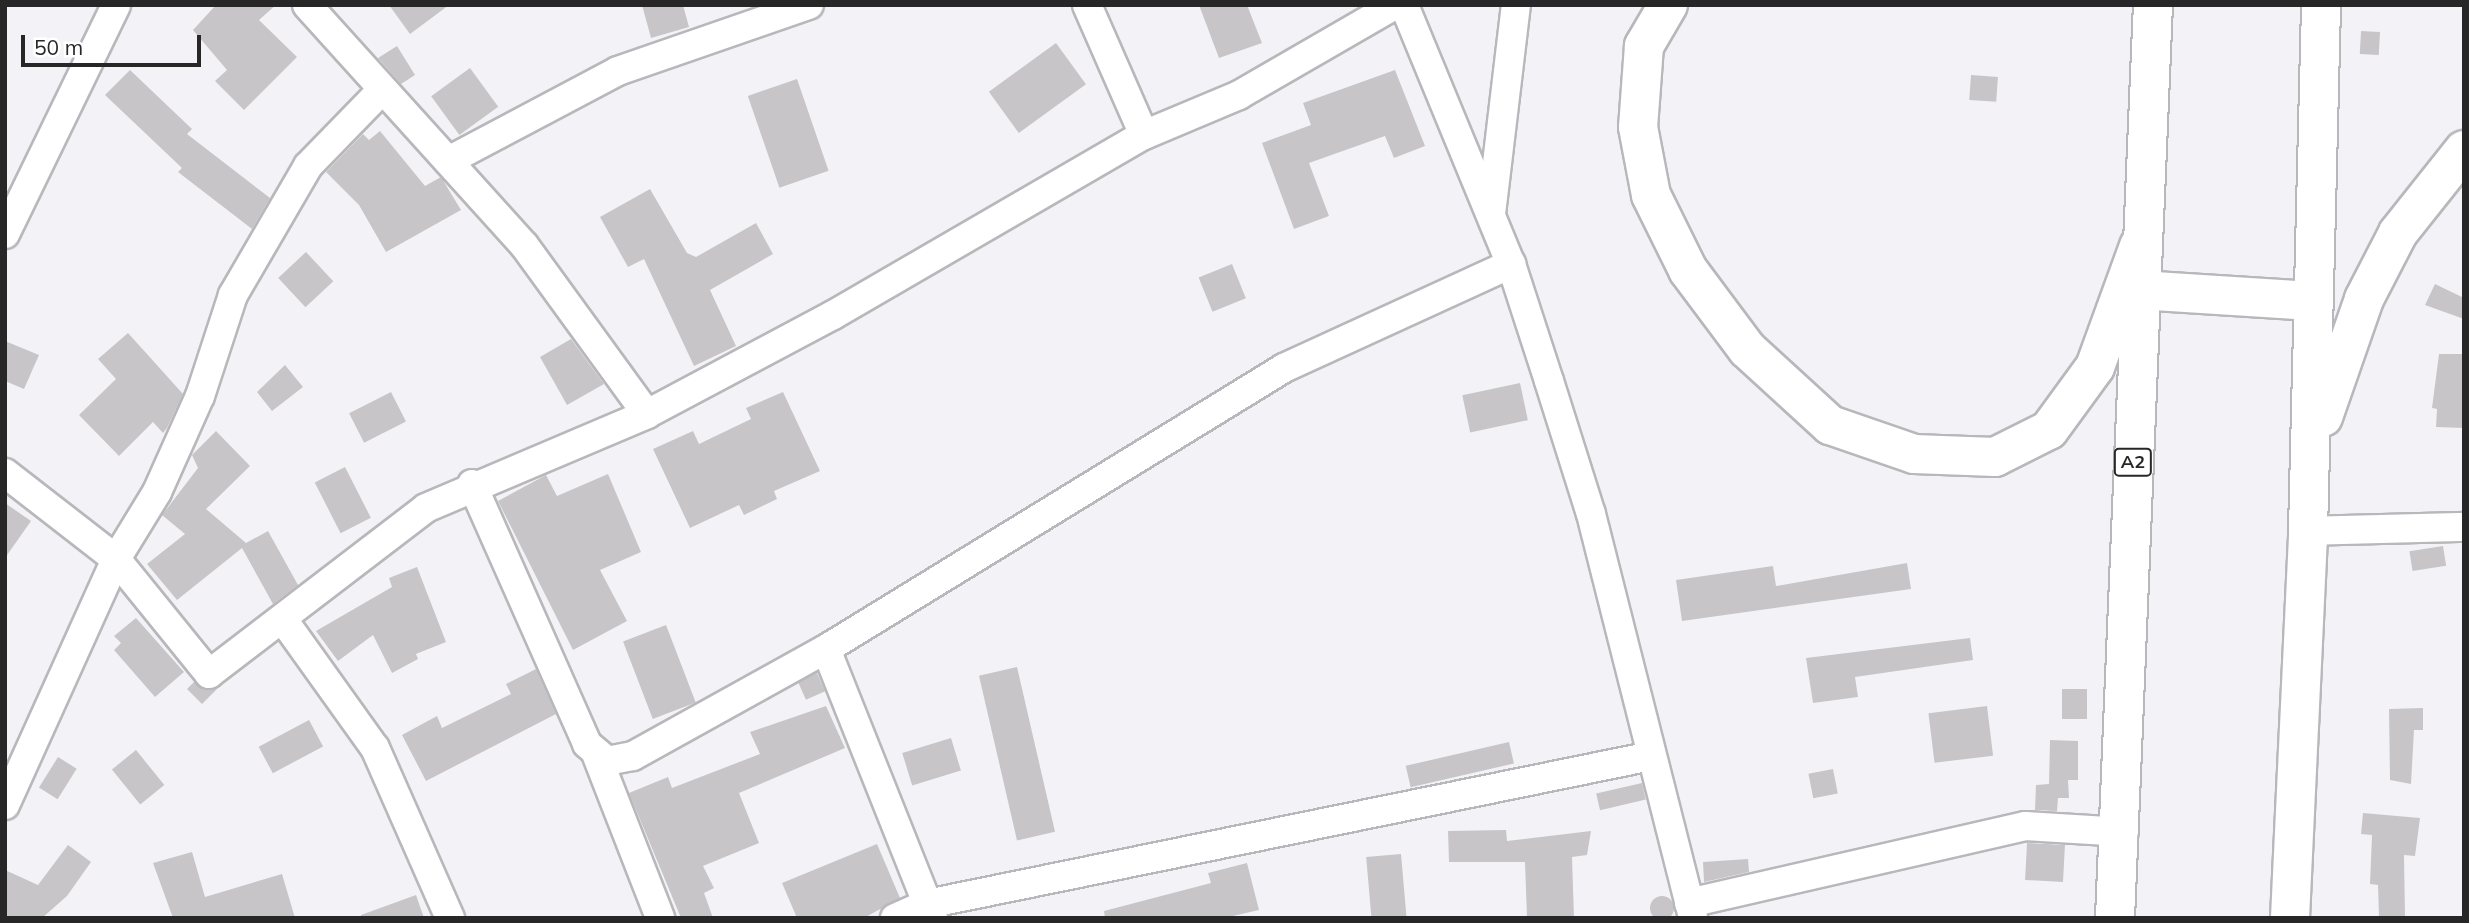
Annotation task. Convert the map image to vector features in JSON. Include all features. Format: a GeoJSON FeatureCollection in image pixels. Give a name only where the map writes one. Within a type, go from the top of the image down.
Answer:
{"type":"FeatureCollection","features":[{"type":"Feature","properties":{"kind":"highway"},"geometry":{"type":"LineString","coordinates":[[1668,5],[1644,46],[1638,127],[1651,195],[1688,270],[1747,349],[1830,425],[1914,454],[1995,457],[2049,430],[2095,367],[2139,246]]}},
{"type":"Feature","properties":{"kind":"highway","name":"A2"},"geometry":{"type":"LineString","coordinates":[[2115,918],[2124,832],[2139,246],[2153,5]]}},
{"type":"Feature","properties":{"kind":"highway"},"geometry":{"type":"LineString","coordinates":[[2290,918],[2308,531],[2320,5]]}},
{"type":"Feature","properties":{"kind":"highway"},"geometry":{"type":"LineString","coordinates":[[2310,463],[2364,299],[2398,233],[2464,150]]}},
{"type":"Feature","properties":{"kind":"highway"},"geometry":{"type":"LineString","coordinates":[[2138,290],[2313,301]]}},
{"type":"Feature","properties":{"kind":"street"},"geometry":{"type":"LineString","coordinates":[[5,234],[116,5]]}},
{"type":"Feature","properties":{"kind":"street"},"geometry":{"type":"LineString","coordinates":[[307,5],[568,298],[648,414]]}},
{"type":"Feature","properties":{"kind":"street"},"geometry":{"type":"LineString","coordinates":[[448,161],[618,71],[809,5]]}},
{"type":"Feature","properties":{"kind":"street"},"geometry":{"type":"LineString","coordinates":[[1087,5],[1144,135]]}},
{"type":"Feature","properties":{"kind":"street"},"geometry":{"type":"LineString","coordinates":[[5,473],[116,559],[209,674],[284,621],[396,529],[472,484],[648,414],[833,315],[1144,135],[1239,95],[1395,5]]}},
{"type":"Feature","properties":{"kind":"street"},"geometry":{"type":"LineString","coordinates":[[1404,5],[1511,264],[1591,514],[1691,910],[2025,826],[2124,832]]}},
{"type":"Feature","properties":{"kind":"street"},"geometry":{"type":"LineString","coordinates":[[1490,217],[1516,5]]}},
{"type":"Feature","properties":{"kind":"street"},"geometry":{"type":"LineString","coordinates":[[5,805],[116,559],[157,492],[200,396],[233,295],[308,166],[383,89]]}},
{"type":"Feature","properties":{"kind":"street"},"geometry":{"type":"LineString","coordinates":[[597,756],[633,756],[826,649],[1284,368],[1511,264]]}},
{"type":"Feature","properties":{"kind":"street"},"geometry":{"type":"LineString","coordinates":[[472,484],[597,756],[660,918]]}},
{"type":"Feature","properties":{"kind":"street"},"geometry":{"type":"LineString","coordinates":[[2308,531],[2464,527]]}},
{"type":"Feature","properties":{"kind":"street"},"geometry":{"type":"LineString","coordinates":[[284,621],[375,748],[450,918]]}},
{"type":"Feature","properties":{"kind":"street"},"geometry":{"type":"LineString","coordinates":[[826,649],[930,911]]}},
{"type":"Feature","properties":{"kind":"street"},"geometry":{"type":"LineString","coordinates":[[895,918],[1651,756]]}},
{"type":"Feature","properties":{"kind":"building"},"geometry":{"type":"Polygon","coordinates":[[[216,5],[276,5],[259,20],[297,57],[244,110],[215,81],[227,70],[193,30],[216,5]]]}},
{"type":"Feature","properties":{"kind":"building"},"geometry":{"type":"Polygon","coordinates":[[[389,5],[449,5],[410,34],[389,5]]]}},
{"type":"Feature","properties":{"kind":"building"},"geometry":{"type":"Polygon","coordinates":[[[642,5],[683,5],[689,27],[651,38],[642,5]]]}},
{"type":"Feature","properties":{"kind":"building"},"geometry":{"type":"Polygon","coordinates":[[[1199,5],[1247,5],[1262,43],[1219,58],[1199,5]]]}},
{"type":"Feature","properties":{"kind":"building"},"geometry":{"type":"Polygon","coordinates":[[[2361,31],[2380,32],[2379,55],[2360,54],[2361,31]]]}},
{"type":"Feature","properties":{"kind":"building"},"geometry":{"type":"Polygon","coordinates":[[[1056,43],[1086,84],[1019,133],[989,92],[1056,43]]]}},
{"type":"Feature","properties":{"kind":"building"},"geometry":{"type":"Polygon","coordinates":[[[397,46],[415,75],[401,84],[378,58],[397,46]]]}},
{"type":"Feature","properties":{"kind":"building"},"geometry":{"type":"Polygon","coordinates":[[[470,68],[498,107],[459,135],[431,96],[470,68]]]}},
{"type":"Feature","properties":{"kind":"building"},"geometry":{"type":"Polygon","coordinates":[[[130,70],[192,129],[187,134],[270,198],[252,229],[178,172],[182,168],[105,95],[130,70]]]}},
{"type":"Feature","properties":{"kind":"building"},"geometry":{"type":"Polygon","coordinates":[[[1395,70],[1425,146],[1394,158],[1385,136],[1309,163],[1329,216],[1294,229],[1262,143],[1311,125],[1303,103],[1395,70]]]}},
{"type":"Feature","properties":{"kind":"building"},"geometry":{"type":"Polygon","coordinates":[[[1971,75],[1998,77],[1996,102],[1969,100],[1971,75]]]}},
{"type":"Feature","properties":{"kind":"building"},"geometry":{"type":"Polygon","coordinates":[[[797,79],[829,171],[779,188],[748,96],[797,79]]]}},
{"type":"Feature","properties":{"kind":"building"},"geometry":{"type":"Polygon","coordinates":[[[380,131],[425,186],[441,177],[461,210],[386,252],[359,205],[326,172],[363,134],[369,140],[380,131]]]}},
{"type":"Feature","properties":{"kind":"building"},"geometry":{"type":"Polygon","coordinates":[[[650,189],[687,253],[696,257],[756,223],[773,254],[710,290],[736,346],[694,366],[644,259],[628,267],[600,217],[650,189]]]}},
{"type":"Feature","properties":{"kind":"building"},"geometry":{"type":"Polygon","coordinates":[[[306,252],[333,281],[305,307],[278,278],[306,252]]]}},
{"type":"Feature","properties":{"kind":"building"},"geometry":{"type":"Polygon","coordinates":[[[1232,264],[1246,298],[1212,312],[1199,277],[1232,264]]]}},
{"type":"Feature","properties":{"kind":"building"},"geometry":{"type":"Polygon","coordinates":[[[2435,284],[2464,298],[2464,319],[2425,305],[2435,284]]]}},
{"type":"Feature","properties":{"kind":"building"},"geometry":{"type":"Polygon","coordinates":[[[128,333],[183,394],[163,433],[153,422],[119,456],[79,415],[116,379],[98,359],[128,333]]]}},
{"type":"Feature","properties":{"kind":"building"},"geometry":{"type":"Polygon","coordinates":[[[571,339],[604,384],[567,405],[540,357],[571,339]]]}},
{"type":"Feature","properties":{"kind":"building"},"geometry":{"type":"Polygon","coordinates":[[[5,341],[39,355],[24,389],[5,381],[5,341]]]}},
{"type":"Feature","properties":{"kind":"building"},"geometry":{"type":"Polygon","coordinates":[[[2439,354],[2464,354],[2464,428],[2436,427],[2437,409],[2432,408],[2439,354]]]}},
{"type":"Feature","properties":{"kind":"building"},"geometry":{"type":"Polygon","coordinates":[[[285,365],[303,387],[272,411],[257,392],[285,365]]]}},
{"type":"Feature","properties":{"kind":"building"},"geometry":{"type":"Polygon","coordinates":[[[1520,383],[1528,420],[1470,432],[1462,395],[1520,383]]]}},
{"type":"Feature","properties":{"kind":"building"},"geometry":{"type":"Polygon","coordinates":[[[391,392],[406,421],[364,443],[349,413],[391,392]]]}},
{"type":"Feature","properties":{"kind":"building"},"geometry":{"type":"Polygon","coordinates":[[[783,392],[820,471],[774,491],[777,499],[744,515],[739,505],[690,528],[653,449],[693,431],[699,444],[751,419],[746,408],[783,392]]]}},
{"type":"Feature","properties":{"kind":"building"},"geometry":{"type":"Polygon","coordinates":[[[216,431],[250,466],[206,509],[246,543],[268,531],[298,585],[273,604],[242,548],[177,600],[147,564],[185,534],[162,515],[198,468],[192,455],[216,431]]]}},
{"type":"Feature","properties":{"kind":"building"},"geometry":{"type":"Polygon","coordinates":[[[345,467],[371,518],[341,533],[315,482],[345,467]]]}},
{"type":"Feature","properties":{"kind":"building"},"geometry":{"type":"Polygon","coordinates":[[[608,474],[641,552],[600,570],[627,621],[573,650],[498,501],[546,475],[557,496],[608,474]]]}},
{"type":"Feature","properties":{"kind":"building"},"geometry":{"type":"Polygon","coordinates":[[[5,503],[31,521],[5,558],[5,503]]]}},
{"type":"Feature","properties":{"kind":"building"},"geometry":{"type":"Polygon","coordinates":[[[2443,546],[2446,566],[2413,571],[2409,551],[2443,546]]]}},
{"type":"Feature","properties":{"kind":"building"},"geometry":{"type":"Polygon","coordinates":[[[1907,563],[1911,589],[1682,621],[1676,580],[1773,566],[1776,586],[1907,563]]]}},
{"type":"Feature","properties":{"kind":"building"},"geometry":{"type":"Polygon","coordinates":[[[417,567],[446,642],[416,654],[418,659],[392,673],[373,635],[338,661],[316,631],[392,587],[389,578],[417,567]]]}},
{"type":"Feature","properties":{"kind":"building"},"geometry":{"type":"Polygon","coordinates":[[[136,618],[184,672],[155,697],[114,650],[121,643],[114,636],[136,618]]]}},
{"type":"Feature","properties":{"kind":"building"},"geometry":{"type":"Polygon","coordinates":[[[666,625],[696,702],[653,719],[623,641],[666,625]]]}},
{"type":"Feature","properties":{"kind":"building"},"geometry":{"type":"Polygon","coordinates":[[[1970,638],[1973,660],[1855,677],[1858,697],[1813,703],[1806,658],[1970,638]]]}},
{"type":"Feature","properties":{"kind":"building"},"geometry":{"type":"Polygon","coordinates":[[[1017,667],[1055,832],[1017,840],[979,676],[1017,667]]]}},
{"type":"Feature","properties":{"kind":"building"},"geometry":{"type":"Polygon","coordinates":[[[536,669],[556,714],[426,781],[402,735],[437,716],[442,728],[511,694],[506,684],[536,669]]]}},
{"type":"Feature","properties":{"kind":"building"},"geometry":{"type":"Polygon","coordinates":[[[817,673],[825,691],[806,700],[798,682],[817,673]]]}},
{"type":"Feature","properties":{"kind":"building"},"geometry":{"type":"Polygon","coordinates":[[[194,682],[204,690],[217,689],[202,704],[187,689],[194,682]]]}},
{"type":"Feature","properties":{"kind":"building"},"geometry":{"type":"Polygon","coordinates":[[[2062,689],[2087,689],[2087,719],[2062,719],[2062,689]]]}},
{"type":"Feature","properties":{"kind":"building"},"geometry":{"type":"Polygon","coordinates":[[[826,706],[845,748],[739,793],[759,843],[703,866],[714,888],[704,893],[713,918],[681,918],[629,793],[668,777],[672,788],[760,754],[750,732],[826,706]]]}},
{"type":"Feature","properties":{"kind":"building"},"geometry":{"type":"Polygon","coordinates":[[[1987,706],[1993,756],[1935,763],[1928,713],[1987,706]]]}},
{"type":"Feature","properties":{"kind":"building"},"geometry":{"type":"Polygon","coordinates":[[[2423,708],[2423,730],[2414,730],[2411,784],[2390,780],[2389,709],[2423,708]]]}},
{"type":"Feature","properties":{"kind":"building"},"geometry":{"type":"Polygon","coordinates":[[[309,720],[323,746],[273,773],[259,747],[309,720]]]}},
{"type":"Feature","properties":{"kind":"building"},"geometry":{"type":"Polygon","coordinates":[[[951,738],[961,771],[912,785],[902,753],[951,738]]]}},
{"type":"Feature","properties":{"kind":"building"},"geometry":{"type":"Polygon","coordinates":[[[2050,740],[2078,741],[2078,780],[2068,780],[2069,798],[2058,798],[2057,811],[2035,810],[2036,785],[2049,784],[2050,740]]]}},
{"type":"Feature","properties":{"kind":"building"},"geometry":{"type":"Polygon","coordinates":[[[1509,742],[1514,763],[1411,787],[1406,766],[1509,742]]]}},
{"type":"Feature","properties":{"kind":"building"},"geometry":{"type":"Polygon","coordinates":[[[136,750],[164,785],[140,804],[112,770],[136,750]]]}},
{"type":"Feature","properties":{"kind":"building"},"geometry":{"type":"Polygon","coordinates":[[[58,757],[77,769],[58,799],[39,788],[58,757]]]}},
{"type":"Feature","properties":{"kind":"building"},"geometry":{"type":"Polygon","coordinates":[[[1833,769],[1838,794],[1813,798],[1808,774],[1833,769]]]}},
{"type":"Feature","properties":{"kind":"building"},"geometry":{"type":"Polygon","coordinates":[[[1642,783],[1646,800],[1600,810],[1596,794],[1642,783]]]}},
{"type":"Feature","properties":{"kind":"building"},"geometry":{"type":"Polygon","coordinates":[[[2363,813],[2420,818],[2415,856],[2404,855],[2405,917],[2379,918],[2378,885],[2370,884],[2372,835],[2361,834],[2363,813]]]}},
{"type":"Feature","properties":{"kind":"building"},"geometry":{"type":"Polygon","coordinates":[[[1506,830],[1507,841],[1591,831],[1587,855],[1572,857],[1574,918],[1527,918],[1525,862],[1449,862],[1448,831],[1506,830]]]}},
{"type":"Feature","properties":{"kind":"building"},"geometry":{"type":"Polygon","coordinates":[[[2027,843],[2065,845],[2063,882],[2025,880],[2027,843]]]}},
{"type":"Feature","properties":{"kind":"building"},"geometry":{"type":"Polygon","coordinates":[[[877,844],[900,898],[864,918],[797,918],[782,883],[877,844]]]}},
{"type":"Feature","properties":{"kind":"building"},"geometry":{"type":"Polygon","coordinates":[[[68,845],[91,862],[67,896],[42,918],[5,918],[5,870],[38,885],[68,845]]]}},
{"type":"Feature","properties":{"kind":"building"},"geometry":{"type":"Polygon","coordinates":[[[192,852],[205,897],[282,874],[295,918],[173,918],[153,863],[192,852]]]}},
{"type":"Feature","properties":{"kind":"building"},"geometry":{"type":"Polygon","coordinates":[[[1401,854],[1407,918],[1371,918],[1366,857],[1401,854]]]}},
{"type":"Feature","properties":{"kind":"building"},"geometry":{"type":"Polygon","coordinates":[[[1748,859],[1749,872],[1704,882],[1703,862],[1748,859]]]}},
{"type":"Feature","properties":{"kind":"building"},"geometry":{"type":"Polygon","coordinates":[[[1247,863],[1259,910],[1224,918],[1105,918],[1104,911],[1211,883],[1208,873],[1247,863]]]}},
{"type":"Feature","properties":{"kind":"building"},"geometry":{"type":"Polygon","coordinates":[[[416,895],[424,918],[361,918],[361,915],[416,895]]]}},
{"type":"Feature","properties":{"kind":"building"},"geometry":{"type":"Polygon","coordinates":[[[1662,896],[1671,899],[1674,908],[1671,917],[1662,920],[1653,917],[1650,908],[1653,899],[1662,896]]]}}]}
